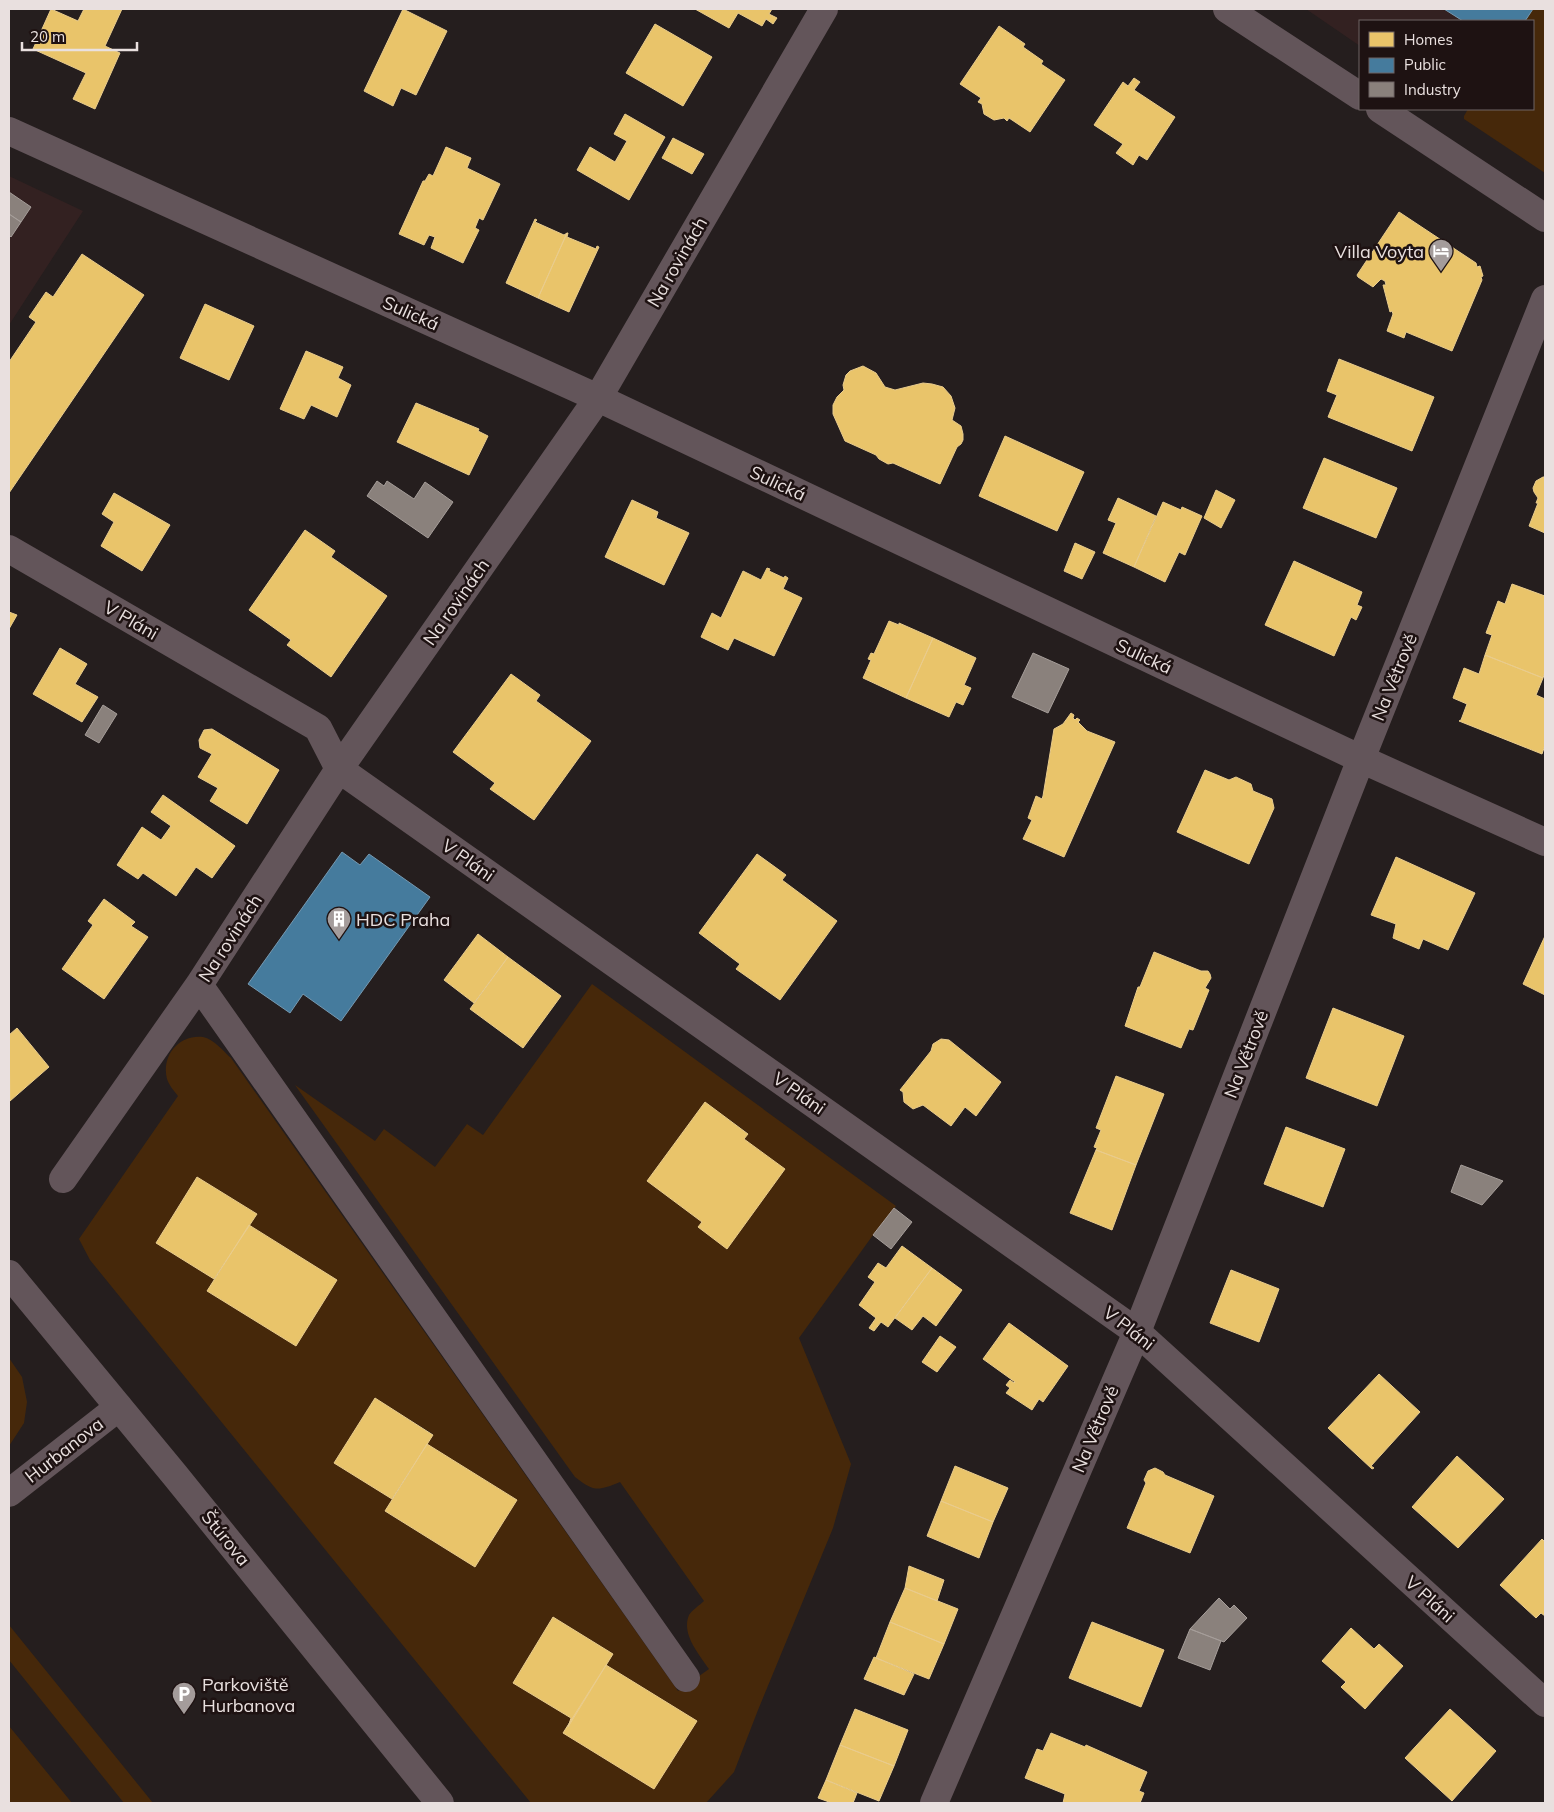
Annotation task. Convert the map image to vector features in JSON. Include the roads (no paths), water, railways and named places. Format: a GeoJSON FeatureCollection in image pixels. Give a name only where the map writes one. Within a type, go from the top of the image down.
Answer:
{"type":"FeatureCollection","features":[{"type":"Feature","properties":{"kind":"street","name":"Na rovinách"},"geometry":{"type":"LineString","coordinates":[[63,1179],[200,985],[339,769],[598,398],[824,9]]}},
{"type":"Feature","properties":{"kind":"street"},"geometry":{"type":"LineString","coordinates":[[1227,9],[1359,95]]}},
{"type":"Feature","properties":{"kind":"street"},"geometry":{"type":"LineString","coordinates":[[1382,110],[1545,218]]}},
{"type":"Feature","properties":{"kind":"street","name":"Sulická"},"geometry":{"type":"LineString","coordinates":[[9,131],[598,398],[1361,759],[1545,842]]}},
{"type":"Feature","properties":{"kind":"street","name":"Na Větrově"},"geometry":{"type":"LineString","coordinates":[[934,1803],[1137,1332],[1361,759],[1545,299]]}},
{"type":"Feature","properties":{"kind":"street","name":"V Pláni"},"geometry":{"type":"LineString","coordinates":[[9,549],[318,728],[339,769],[1137,1332],[1545,1703]]}},
{"type":"Feature","properties":{"kind":"street"},"geometry":{"type":"LineString","coordinates":[[200,985],[686,1678]]}},
{"type":"Feature","properties":{"kind":"street","name":"Štúrova"},"geometry":{"type":"LineString","coordinates":[[9,1274],[440,1803]]}},
{"type":"Feature","properties":{"kind":"street","name":"Hurbanova"},"geometry":{"type":"LineString","coordinates":[[9,1493],[119,1407]]}},
{"type":"Feature","properties":{"kind":"place","name":"Villa Voyta"},"geometry":{"type":"Point","coordinates":[1441,272]}},
{"type":"Feature","properties":{"kind":"place","name":"HDC Praha"},"geometry":{"type":"Point","coordinates":[339,940]}},
{"type":"Feature","properties":{"kind":"place","name":"Parkoviště Hurbanova"},"geometry":{"type":"Point","coordinates":[184,1715]}}]}
